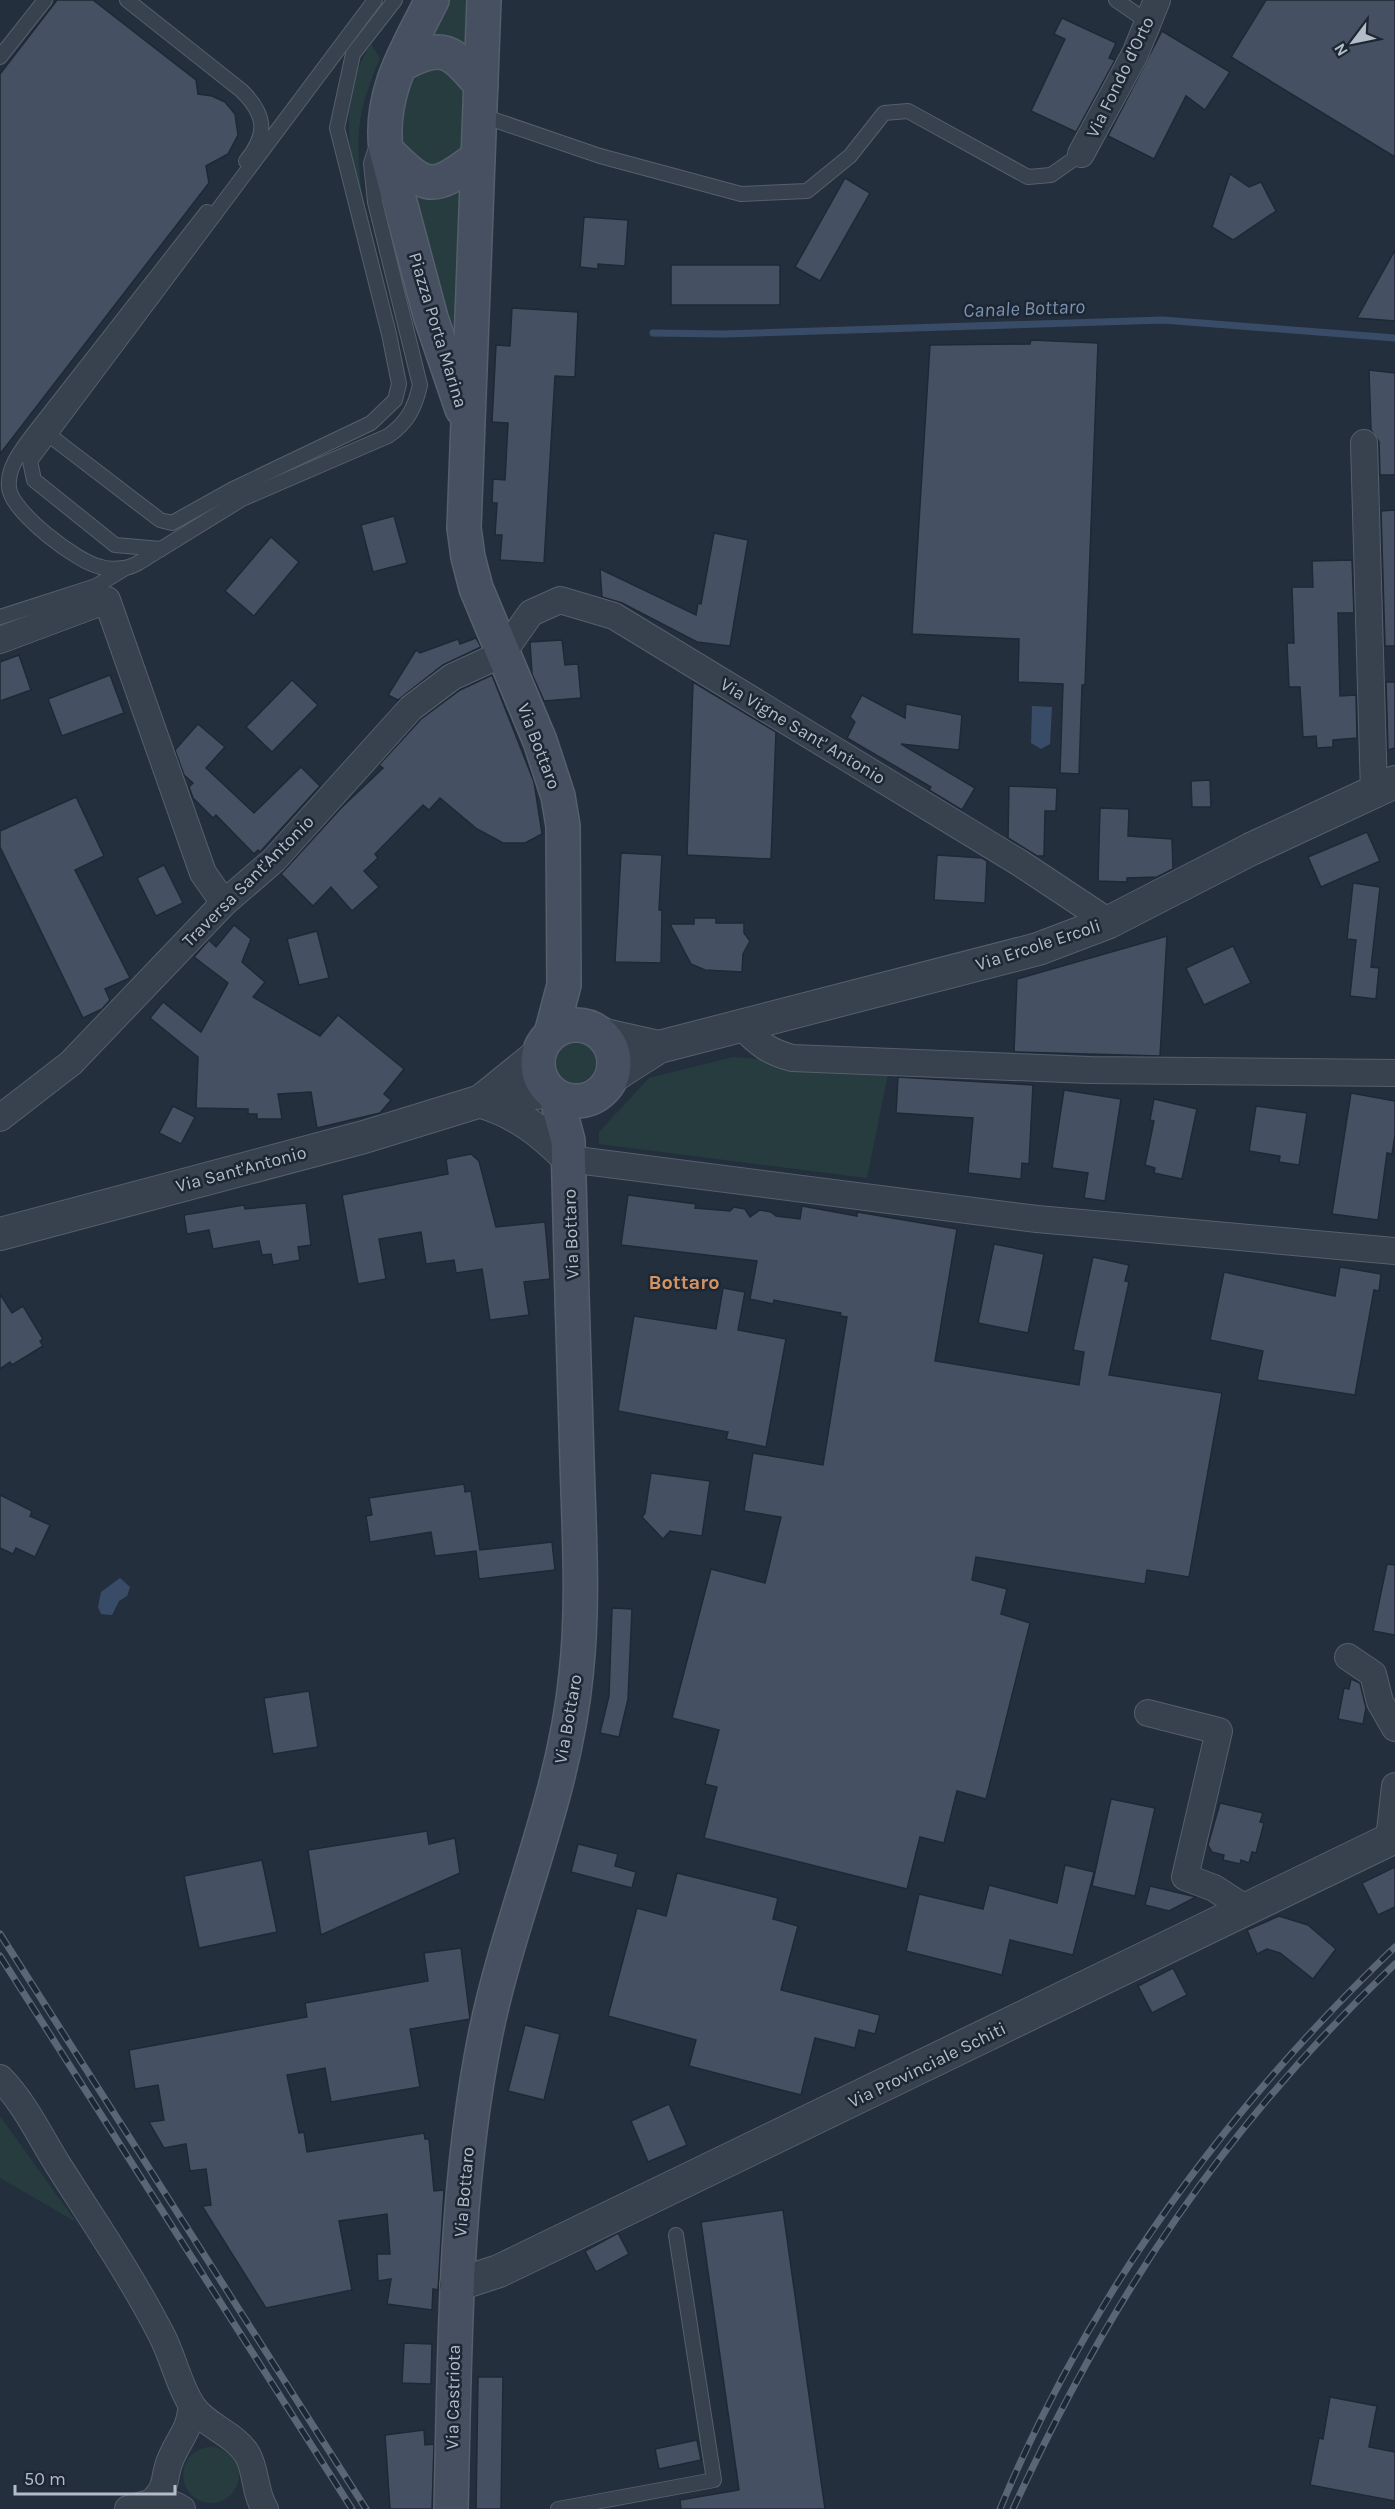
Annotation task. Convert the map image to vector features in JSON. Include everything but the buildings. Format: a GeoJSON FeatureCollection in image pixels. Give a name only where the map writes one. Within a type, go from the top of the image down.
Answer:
{"type":"FeatureCollection","features":[{"type":"Feature","properties":{"kind":"main road"},"geometry":{"type":"LineString","coordinates":[[432,0],[400,65],[385,126],[413,177],[429,183],[444,182],[478,157]]}},
{"type":"Feature","properties":{"kind":"main road","name":"Piazza Porta Marina"},"geometry":{"type":"LineString","coordinates":[[468,427],[484,0]]}},
{"type":"Feature","properties":{"kind":"main road"},"geometry":{"type":"LineString","coordinates":[[400,65],[422,53],[439,51],[456,56],[481,100]]}},
{"type":"Feature","properties":{"kind":"main road","name":"Piazza Porta Marina"},"geometry":{"type":"LineString","coordinates":[[385,126],[431,318],[468,427]]}},
{"type":"Feature","properties":{"kind":"main road","name":"Via Bottaro"},"geometry":{"type":"LineString","coordinates":[[468,427],[464,528],[468,557],[476,588],[540,741],[558,796],[563,826],[564,985],[545,1044]]}},
{"type":"Feature","properties":{"kind":"main road","name":"Via Bottaro"},"geometry":{"type":"LineString","coordinates":[[564,985],[594,1030]]}},
{"type":"Feature","properties":{"kind":"main road"},"geometry":{"type":"LineString","coordinates":[[569,1150],[603,1087],[614,1054],[594,1030],[568,1026],[545,1044],[539,1074],[553,1094],[581,1101],[603,1087]]}},
{"type":"Feature","properties":{"kind":"main road","name":"Via Bottaro"},"geometry":{"type":"LineString","coordinates":[[456,2284],[469,2145],[487,2027],[558,1776],[572,1714],[577,1671],[581,1575],[569,1150],[553,1094]]}},
{"type":"Feature","properties":{"kind":"main road","name":"Via Castriota"},"geometry":{"type":"LineString","coordinates":[[451,2509],[456,2284]]}},
{"type":"Feature","properties":{"kind":"street","name":"Via Fondo d'Orto"},"geometry":{"type":"LineString","coordinates":[[1081,154],[1135,54],[1153,11]]}},
{"type":"Feature","properties":{"kind":"street"},"geometry":{"type":"LineString","coordinates":[[1364,443],[1384,787]]}},
{"type":"Feature","properties":{"kind":"street"},"geometry":{"type":"LineString","coordinates":[[0,640],[107,600],[203,873],[224,903]]}},
{"type":"Feature","properties":{"kind":"street","name":"Via Vigne Sant' Antonio"},"geometry":{"type":"LineString","coordinates":[[502,654],[531,613],[560,600],[614,616],[1020,863],[1109,922]]}},
{"type":"Feature","properties":{"kind":"street","name":"Traversa Sant'Antonio"},"geometry":{"type":"LineString","coordinates":[[0,1118],[71,1063],[224,903],[274,860],[411,708],[452,677],[502,654]]}},
{"type":"Feature","properties":{"kind":"street","name":"Via Ercole Ercoli"},"geometry":{"type":"LineString","coordinates":[[603,1087],[659,1047],[1038,949],[1109,922],[1251,849],[1384,787]]}},
{"type":"Feature","properties":{"kind":"street"},"geometry":{"type":"LineString","coordinates":[[743,1027],[758,1044],[772,1053],[792,1058],[1089,1070],[1395,1073]]}},
{"type":"Feature","properties":{"kind":"street","name":"Via Ercole Ercoli"},"geometry":{"type":"LineString","coordinates":[[594,1030],[659,1047]]}},
{"type":"Feature","properties":{"kind":"street","name":"Via Sant'Antonio"},"geometry":{"type":"LineString","coordinates":[[481,1101],[545,1044]]}},
{"type":"Feature","properties":{"kind":"street","name":"Via Sant'Antonio"},"geometry":{"type":"LineString","coordinates":[[0,1234],[364,1137],[481,1101],[553,1094]]}},
{"type":"Feature","properties":{"kind":"street"},"geometry":{"type":"LineString","coordinates":[[481,1101],[506,1109],[569,1150],[1037,1219],[1395,1251]]}},
{"type":"Feature","properties":{"kind":"street"},"geometry":{"type":"LineString","coordinates":[[1348,1657],[1373,1674],[1380,1702],[1395,1728]]}},
{"type":"Feature","properties":{"kind":"street"},"geometry":{"type":"LineString","coordinates":[[1149,1713],[1219,1731],[1185,1877],[1214,1888],[1248,1910]]}},
{"type":"Feature","properties":{"kind":"street"},"geometry":{"type":"LineString","coordinates":[[1392,1839],[1395,1786]]}},
{"type":"Feature","properties":{"kind":"street","name":"Via Provinciale Schiti"},"geometry":{"type":"LineString","coordinates":[[456,2284],[499,2271],[1392,1839]]}},
{"type":"Feature","properties":{"kind":"street"},"geometry":{"type":"LineString","coordinates":[[0,2078],[33,2124],[142,2298],[162,2334],[192,2406],[206,2423],[237,2443],[246,2452],[252,2463],[258,2498],[265,2509]]}},
{"type":"Feature","properties":{"kind":"street"},"geometry":{"type":"LineString","coordinates":[[153,2501],[167,2482],[172,2456],[189,2428],[192,2406]]}},
{"type":"Feature","properties":{"kind":"street"},"geometry":{"type":"LineString","coordinates":[[128,2509],[153,2501],[166,2501],[182,2509]]}},
{"type":"Feature","properties":{"kind":"lane"},"geometry":{"type":"LineString","coordinates":[[0,57],[45,0]]}},
{"type":"Feature","properties":{"kind":"lane"},"geometry":{"type":"LineString","coordinates":[[127,0],[242,91],[258,107],[263,129],[250,157]]}},
{"type":"Feature","properties":{"kind":"lane"},"geometry":{"type":"LineString","coordinates":[[161,549],[115,545],[34,480],[30,461],[277,135],[317,76],[375,0]]}},
{"type":"Feature","properties":{"kind":"lane"},"geometry":{"type":"LineString","coordinates":[[49,435],[160,520],[172,523],[233,489],[371,423],[395,400],[399,384],[337,128],[353,54],[395,0]]}},
{"type":"Feature","properties":{"kind":"lane"},"geometry":{"type":"LineString","coordinates":[[1116,0],[1153,11]]}},
{"type":"Feature","properties":{"kind":"lane"},"geometry":{"type":"LineString","coordinates":[[0,617],[96,586],[242,499],[388,436],[401,427],[411,413],[420,385],[375,202],[371,163],[385,126],[384,68],[399,32]]}},
{"type":"Feature","properties":{"kind":"lane"},"geometry":{"type":"LineString","coordinates":[[126,568],[99,567],[62,546],[19,508],[8,487],[15,459],[301,91],[317,76]]}},
{"type":"Feature","properties":{"kind":"lane"},"geometry":{"type":"LineString","coordinates":[[481,100],[600,156],[741,194],[807,191],[850,156],[884,114],[909,111],[1028,177],[1051,175],[1081,154]]}},
{"type":"Feature","properties":{"kind":"lane"},"geometry":{"type":"LineString","coordinates":[[96,586],[99,567]]}},
{"type":"Feature","properties":{"kind":"lane"},"geometry":{"type":"LineString","coordinates":[[558,2509],[714,2480],[676,2235]]}},
{"type":"Feature","properties":{"kind":"green space"},"geometry":{"type":"Polygon","coordinates":[[[441,0],[471,0],[468,50],[420,43],[441,0]]]}},
{"type":"Feature","properties":{"kind":"green space"},"geometry":{"type":"Polygon","coordinates":[[[371,44],[380,58],[366,96],[359,126],[362,197],[349,139],[350,99],[361,61],[371,44]]]}},
{"type":"Feature","properties":{"kind":"green space"},"geometry":{"type":"Polygon","coordinates":[[[441,61],[467,89],[464,150],[444,169],[411,164],[401,131],[401,112],[409,78],[441,61]]]}},
{"type":"Feature","properties":{"kind":"green space"},"geometry":{"type":"Polygon","coordinates":[[[409,185],[461,186],[463,195],[454,353],[409,185]]]}},
{"type":"Feature","properties":{"kind":"green space"},"geometry":{"type":"Polygon","coordinates":[[[575,1041],[583,1042],[590,1047],[595,1054],[595,1070],[590,1077],[583,1082],[575,1083],[567,1082],[560,1077],[555,1070],[554,1062],[555,1054],[560,1047],[567,1042],[575,1041]]]}},
{"type":"Feature","properties":{"kind":"green space"},"geometry":{"type":"Polygon","coordinates":[[[733,1057],[889,1069],[867,1178],[599,1144],[599,1132],[649,1078],[733,1057]]]}},
{"type":"Feature","properties":{"kind":"green space"},"geometry":{"type":"Polygon","coordinates":[[[0,2116],[76,2222],[0,2178],[0,2116]]]}},
{"type":"Feature","properties":{"kind":"green space"},"geometry":{"type":"Polygon","coordinates":[[[211,2447],[222,2449],[231,2455],[237,2464],[239,2475],[237,2486],[231,2495],[222,2501],[211,2503],[200,2501],[191,2495],[185,2486],[183,2475],[185,2464],[191,2455],[200,2449],[211,2447]]]}},
{"type":"Feature","properties":{"kind":"water"},"geometry":{"type":"Polygon","coordinates":[[[1032,706],[1052,707],[1050,744],[1041,749],[1031,743],[1032,706]]]}},
{"type":"Feature","properties":{"kind":"water"},"geometry":{"type":"Polygon","coordinates":[[[120,1578],[130,1587],[127,1596],[119,1601],[112,1615],[101,1614],[98,1607],[101,1592],[120,1578]]]}},
{"type":"Feature","properties":{"kind":"waterway","name":"Canale Bottaro"},"geometry":{"type":"LineString","coordinates":[[653,333],[724,334],[1163,320],[1395,338]]}},
{"type":"Feature","properties":{"kind":"railway"},"geometry":{"type":"LineString","coordinates":[[0,1934],[366,2509]]}},
{"type":"Feature","properties":{"kind":"railway"},"geometry":{"type":"LineString","coordinates":[[1000,2509],[1036,2430],[1076,2353],[1120,2279],[1168,2208],[1275,2072],[1395,1947]]}},
{"type":"Feature","properties":{"kind":"railway"},"geometry":{"type":"LineString","coordinates":[[0,1956],[352,2509]]}},
{"type":"Feature","properties":{"kind":"railway"},"geometry":{"type":"LineString","coordinates":[[1013,2509],[1090,2357],[1132,2286],[1177,2217],[1225,2151],[1277,2088],[1334,2025],[1395,1964]]}},
{"type":"Feature","properties":{"kind":"district","name":"Bottaro"},"geometry":{"type":"Point","coordinates":[684,1282]}}]}
